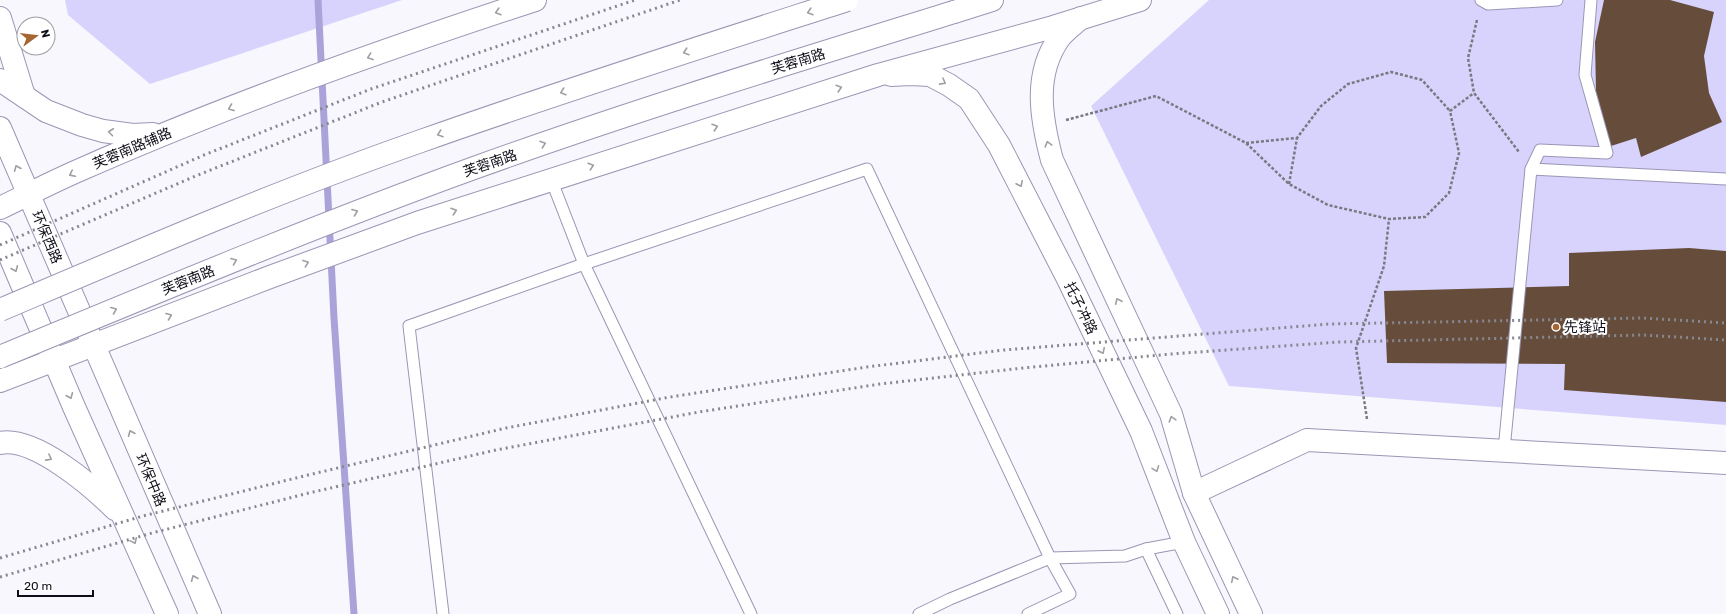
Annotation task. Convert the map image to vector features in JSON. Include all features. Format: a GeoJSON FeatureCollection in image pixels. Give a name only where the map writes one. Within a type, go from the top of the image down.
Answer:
{"type":"FeatureCollection","features":[{"type":"Feature","properties":{"kind":"main road","name":"芙蓉南路辅路"},"geometry":{"type":"LineString","coordinates":[[0,208],[81,169],[164,134],[406,43],[535,0]]}},
{"type":"Feature","properties":{"kind":"main road"},"geometry":{"type":"LineString","coordinates":[[0,310],[287,191],[420,141],[616,74],[847,0]]}},
{"type":"Feature","properties":{"kind":"main road","name":"芙蓉南路"},"geometry":{"type":"LineString","coordinates":[[0,357],[353,213],[469,170],[655,106],[992,0]]}},
{"type":"Feature","properties":{"kind":"main road"},"geometry":{"type":"LineString","coordinates":[[0,381],[270,277],[417,223],[878,75],[1140,0]]}},
{"type":"Feature","properties":{"kind":"main road"},"geometry":{"type":"LineString","coordinates":[[0,18],[24,96]]}},
{"type":"Feature","properties":{"kind":"main road"},"geometry":{"type":"LineString","coordinates":[[1081,18],[1061,36],[1044,70],[1041,107],[1045,133],[1052,160],[1171,414],[1194,493],[1251,614]]}},
{"type":"Feature","properties":{"kind":"main road","name":"托子冲路"},"geometry":{"type":"LineString","coordinates":[[878,75],[930,75],[969,99],[985,121],[1017,178],[1141,431],[1184,542],[1218,614]]}},
{"type":"Feature","properties":{"kind":"main road"},"geometry":{"type":"LineString","coordinates":[[0,80],[46,111],[103,131],[133,135],[164,134]]}},
{"type":"Feature","properties":{"kind":"main road","name":"环保西路"},"geometry":{"type":"LineString","coordinates":[[0,128],[93,345]]}},
{"type":"Feature","properties":{"kind":"main road"},"geometry":{"type":"LineString","coordinates":[[0,233],[167,614]]}},
{"type":"Feature","properties":{"kind":"main road","name":"环保中路"},"geometry":{"type":"LineString","coordinates":[[93,345],[210,614]]}},
{"type":"Feature","properties":{"kind":"main road"},"geometry":{"type":"LineString","coordinates":[[0,434],[28,447],[75,473],[96,490],[125,519]]}},
{"type":"Feature","properties":{"kind":"main road"},"geometry":{"type":"LineString","coordinates":[[1194,493],[1306,440],[1726,463]]}},
{"type":"Feature","properties":{"kind":"main road"},"geometry":{"type":"LineString","coordinates":[[0,443],[8,441],[28,447]]}},
{"type":"Feature","properties":{"kind":"lane"},"geometry":{"type":"LineString","coordinates":[[1485,2],[1557,0]]}},
{"type":"Feature","properties":{"kind":"lane"},"geometry":{"type":"LineString","coordinates":[[1504,450],[1531,169],[1540,150],[1607,153],[1585,75],[1591,0]]}},
{"type":"Feature","properties":{"kind":"lane"},"geometry":{"type":"LineString","coordinates":[[443,614],[409,326],[584,264],[867,169],[1050,558],[1070,594],[1028,614]]}},
{"type":"Feature","properties":{"kind":"lane"},"geometry":{"type":"LineString","coordinates":[[1531,169],[1726,179]]}},
{"type":"Feature","properties":{"kind":"lane"},"geometry":{"type":"LineString","coordinates":[[551,179],[584,264],[751,614]]}},
{"type":"Feature","properties":{"kind":"lane"},"geometry":{"type":"LineString","coordinates":[[918,614],[950,599],[1050,558],[1125,556],[1146,549],[1184,542]]}},
{"type":"Feature","properties":{"kind":"lane"},"geometry":{"type":"LineString","coordinates":[[1146,549],[1177,614]]}},
{"type":"Feature","properties":{"kind":"path"},"geometry":{"type":"LineString","coordinates":[[1485,2],[1478,15],[1468,58],[1474,93],[1531,169]]}},
{"type":"Feature","properties":{"kind":"path"},"geometry":{"type":"LineString","coordinates":[[1064,120],[1156,96],[1246,143],[1289,184],[1328,205],[1389,219],[1425,217],[1448,193],[1459,152],[1450,111],[1422,80],[1391,72],[1348,84],[1321,106],[1297,138],[1289,184]]}},
{"type":"Feature","properties":{"kind":"path"},"geometry":{"type":"LineString","coordinates":[[1450,111],[1474,93]]}},
{"type":"Feature","properties":{"kind":"path"},"geometry":{"type":"LineString","coordinates":[[1246,143],[1297,138]]}},
{"type":"Feature","properties":{"kind":"path"},"geometry":{"type":"LineString","coordinates":[[1370,443],[1356,348],[1384,266],[1389,219]]}},
{"type":"Feature","properties":{"kind":"shaded area"},"geometry":{"type":"Polygon","coordinates":[[[65,0],[402,0],[150,84],[68,15],[65,0]]]}},
{"type":"Feature","properties":{"kind":"shaded area"},"geometry":{"type":"Polygon","coordinates":[[[1209,0],[1726,0],[1726,425],[1229,386],[1091,106],[1209,0]]]}},
{"type":"Feature","properties":{"kind":"building"},"geometry":{"type":"Polygon","coordinates":[[[1604,0],[1670,0],[1714,12],[1704,56],[1709,93],[1722,122],[1641,157],[1636,138],[1611,146],[1596,92],[1595,42],[1604,0]]]}},
{"type":"Feature","properties":{"kind":"building","name":"先锋站"},"geometry":{"type":"Polygon","coordinates":[[[1689,248],[1726,251],[1726,402],[1564,390],[1565,364],[1387,363],[1384,291],[1569,286],[1569,253],[1689,248]]]}},
{"type":"Feature","properties":{"kind":"waterway"},"geometry":{"type":"LineString","coordinates":[[318,0],[334,318],[354,614]]}},
{"type":"Feature","properties":{"kind":"railway"},"geometry":{"type":"LineString","coordinates":[[0,245],[204,155],[371,89],[635,0]]}},
{"type":"Feature","properties":{"kind":"railway"},"geometry":{"type":"LineString","coordinates":[[0,260],[198,175],[382,102],[680,0]]}},
{"type":"Feature","properties":{"kind":"railway"},"geometry":{"type":"LineString","coordinates":[[0,558],[143,516],[506,428],[670,397],[867,367],[1004,350],[1329,324],[1643,318],[1726,323]]}},
{"type":"Feature","properties":{"kind":"railway"},"geometry":{"type":"LineString","coordinates":[[0,577],[152,533],[309,493],[496,450],[699,412],[880,384],[1023,368],[1171,354],[1339,342],[1643,335],[1726,340]]}},
{"type":"Feature","properties":{"kind":"place","name":"先锋站"},"geometry":{"type":"Point","coordinates":[1556,327]}}]}
